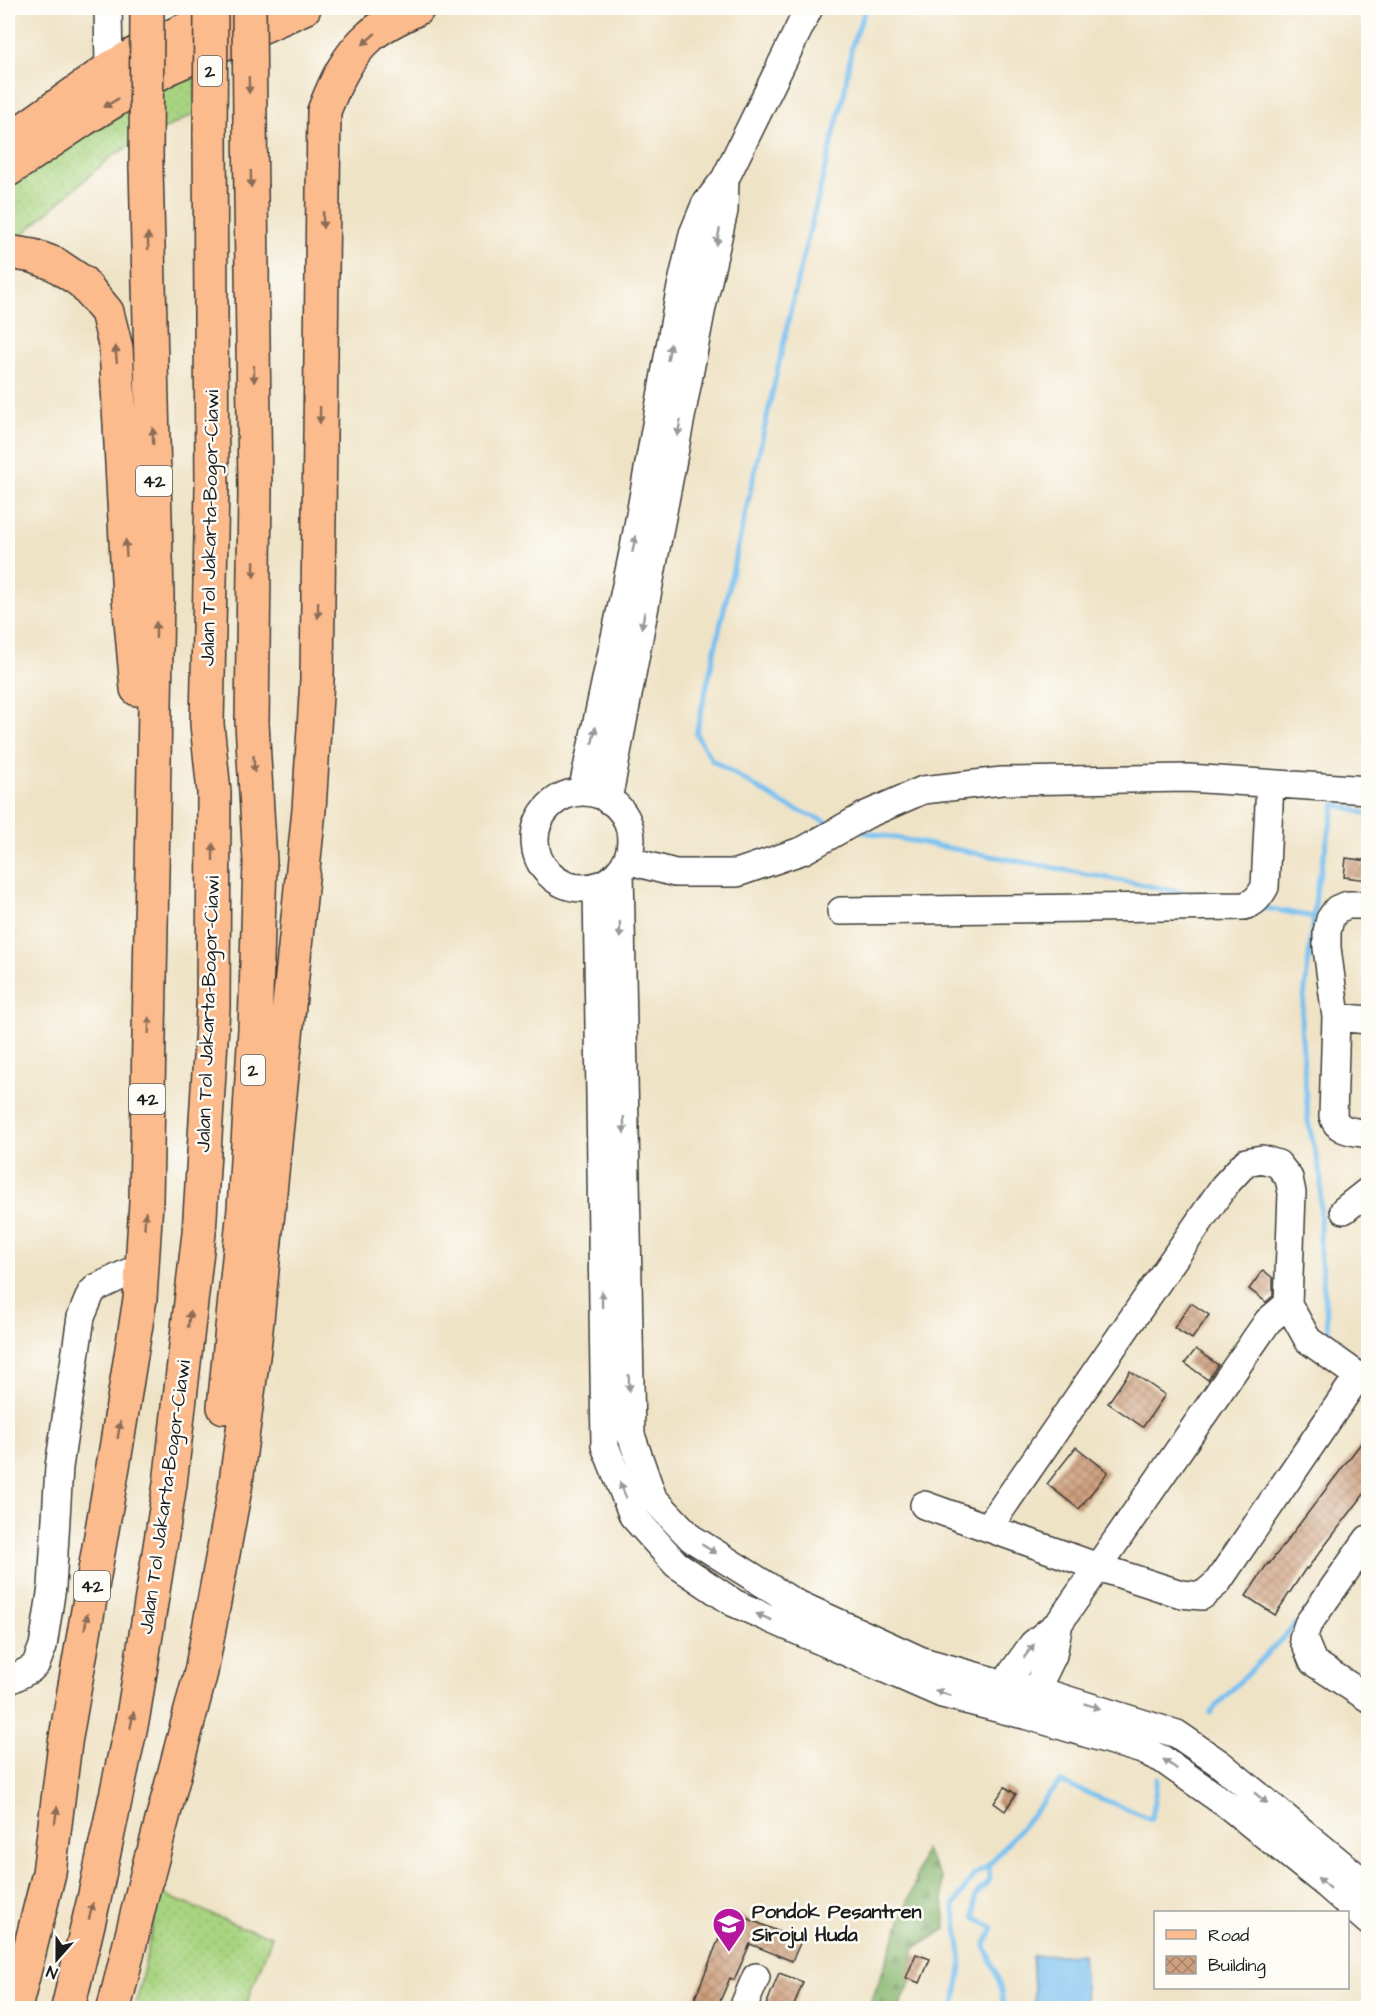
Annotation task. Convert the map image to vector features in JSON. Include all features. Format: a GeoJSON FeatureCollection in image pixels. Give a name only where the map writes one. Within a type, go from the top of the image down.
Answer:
{"type":"FeatureCollection","features":[{"type":"Feature","properties":{"kind":"main road","name":"42"},"geometry":{"type":"LineString","coordinates":[[15,2008],[49,1873],[65,1743],[140,1299],[146,1202],[157,596],[146,168],[147,8]]}},
{"type":"Feature","properties":{"kind":"main road","name":"Jalan Tol Jakarta–Bogor–Ciawi"},"geometry":{"type":"LineString","coordinates":[[68,2008],[134,1716],[171,1484],[199,1233],[213,1008],[214,792],[207,724],[212,487],[211,8]]}},
{"type":"Feature","properties":{"kind":"main road"},"geometry":{"type":"LineString","coordinates":[[8,141],[109,69],[151,45],[235,8]]}},
{"type":"Feature","properties":{"kind":"main road","name":"2"},"geometry":{"type":"LineString","coordinates":[[114,2008],[147,1878],[181,1698],[215,1497],[244,1209],[255,1029],[260,862],[252,723],[255,491],[249,8]]}},
{"type":"Feature","properties":{"kind":"main road"},"geometry":{"type":"LineString","coordinates":[[8,170],[84,119],[168,68],[304,8]]}},
{"type":"Feature","properties":{"kind":"main road"},"geometry":{"type":"LineString","coordinates":[[147,1878],[201,1672],[235,1489],[254,1349],[308,821],[317,680],[324,111],[335,83],[349,59],[371,35],[418,8]]}},
{"type":"Feature","properties":{"kind":"main road","name":"42"},"geometry":{"type":"LineString","coordinates":[[8,252],[33,256],[55,264],[82,282],[107,312],[116,348],[132,638],[142,743],[153,794]]}},
{"type":"Feature","properties":{"kind":"street"},"geometry":{"type":"LineString","coordinates":[[108,8],[109,69]]}},
{"type":"Feature","properties":{"kind":"street"},"geometry":{"type":"LineString","coordinates":[[582,792],[634,548],[683,276],[693,234],[705,205],[724,179],[809,8]]}},
{"type":"Feature","properties":{"kind":"street"},"geometry":{"type":"LineString","coordinates":[[608,800],[702,307],[724,211],[724,179]]}},
{"type":"Feature","properties":{"kind":"street"},"geometry":{"type":"LineString","coordinates":[[623,866],[675,873],[737,873],[804,850],[866,815],[923,790],[1002,781],[1188,778],[1368,790]]}},
{"type":"Feature","properties":{"kind":"street"},"geometry":{"type":"LineString","coordinates":[[841,911],[1244,906],[1252,904],[1259,898],[1265,887],[1270,784]]}},
{"type":"Feature","properties":{"kind":"street"},"geometry":{"type":"LineString","coordinates":[[623,866],[610,880],[584,889],[570,887],[557,881],[547,873],[539,861],[535,848],[538,821],[556,800],[568,794],[582,792],[595,794],[619,808],[630,833],[631,846],[623,866],[615,1353],[605,1446],[633,1516],[676,1564],[734,1603],[942,1694],[1032,1717],[1142,1750],[1162,1759],[1230,1807],[1368,1921]]}},
{"type":"Feature","properties":{"kind":"street"},"geometry":{"type":"LineString","coordinates":[[597,886],[615,1353],[631,1435],[653,1498],[691,1538],[793,1602],[922,1661],[1005,1684],[1036,1690],[1177,1734],[1219,1763],[1368,1886]]}},
{"type":"Feature","properties":{"kind":"street"},"geometry":{"type":"LineString","coordinates":[[1368,905],[1348,905],[1338,909],[1330,919],[1327,932],[1336,1017],[1334,1123],[1348,1130],[1368,1134]]}},
{"type":"Feature","properties":{"kind":"street"},"geometry":{"type":"LineString","coordinates":[[1336,1017],[1368,1020]]}},
{"type":"Feature","properties":{"kind":"street"},"geometry":{"type":"LineString","coordinates":[[924,1505],[988,1528],[1098,1567],[1181,1594],[1202,1596],[1217,1583],[1363,1380],[1308,1340],[1288,1304],[1292,1193],[1289,1178],[1278,1164],[1263,1159],[1246,1162],[1224,1186],[988,1528]]}},
{"type":"Feature","properties":{"kind":"street"},"geometry":{"type":"LineString","coordinates":[[1344,1210],[1368,1191]]}},
{"type":"Feature","properties":{"kind":"street"},"geometry":{"type":"LineString","coordinates":[[8,1681],[36,1664],[43,1646],[52,1587],[59,1467],[81,1317],[91,1293],[101,1285],[142,1266]]}},
{"type":"Feature","properties":{"kind":"street"},"geometry":{"type":"LineString","coordinates":[[101,1285],[140,1299]]}},
{"type":"Feature","properties":{"kind":"street"},"geometry":{"type":"LineString","coordinates":[[999,1710],[1005,1684],[1033,1644],[1059,1623],[1268,1321],[1288,1304]]}},
{"type":"Feature","properties":{"kind":"street"},"geometry":{"type":"LineString","coordinates":[[1368,1539],[1308,1624],[1303,1638],[1306,1651],[1313,1662],[1368,1698]]}},
{"type":"Feature","properties":{"kind":"street"},"geometry":{"type":"LineString","coordinates":[[1032,1717],[1036,1690],[1053,1655],[1059,1623]]}},
{"type":"Feature","properties":{"kind":"street"},"geometry":{"type":"LineString","coordinates":[[1142,1750],[1150,1724]]}},
{"type":"Feature","properties":{"kind":"street"},"geometry":{"type":"LineString","coordinates":[[743,2008],[756,1977]]}},
{"type":"Feature","properties":{"kind":"green space"},"geometry":{"type":"Polygon","coordinates":[[[194,59],[196,113],[113,155],[8,247],[8,181],[194,59]]]}},
{"type":"Feature","properties":{"kind":"green space"},"geometry":{"type":"Polygon","coordinates":[[[924,1849],[941,1877],[946,1929],[913,1949],[912,1979],[899,2008],[869,2008],[913,1888],[924,1849]]]}},
{"type":"Feature","properties":{"kind":"green space"},"geometry":{"type":"Polygon","coordinates":[[[160,1893],[242,1927],[272,1936],[245,2008],[135,2008],[160,1893]]]}},
{"type":"Feature","properties":{"kind":"water"},"geometry":{"type":"Polygon","coordinates":[[[1082,1954],[1087,2008],[1035,2008],[1032,1956],[1082,1954]]]}},
{"type":"Feature","properties":{"kind":"building"},"geometry":{"type":"Polygon","coordinates":[[[1346,858],[1368,861],[1368,880],[1344,877],[1346,858]]]}},
{"type":"Feature","properties":{"kind":"building"},"geometry":{"type":"Polygon","coordinates":[[[1263,1270],[1273,1278],[1273,1296],[1266,1302],[1249,1289],[1263,1270]]]}},
{"type":"Feature","properties":{"kind":"building"},"geometry":{"type":"Polygon","coordinates":[[[1191,1303],[1209,1315],[1192,1339],[1174,1328],[1191,1303]]]}},
{"type":"Feature","properties":{"kind":"building"},"geometry":{"type":"Polygon","coordinates":[[[1196,1349],[1218,1365],[1208,1380],[1185,1363],[1196,1349]]]}},
{"type":"Feature","properties":{"kind":"building"},"geometry":{"type":"Polygon","coordinates":[[[1130,1371],[1165,1395],[1143,1427],[1108,1403],[1130,1371]]]}},
{"type":"Feature","properties":{"kind":"building"},"geometry":{"type":"Polygon","coordinates":[[[1368,1434],[1368,1489],[1306,1568],[1275,1615],[1246,1596],[1268,1563],[1368,1434]]]}},
{"type":"Feature","properties":{"kind":"building"},"geometry":{"type":"Polygon","coordinates":[[[1076,1447],[1108,1472],[1079,1509],[1047,1484],[1076,1447]]]}},
{"type":"Feature","properties":{"kind":"building"},"geometry":{"type":"Polygon","coordinates":[[[1005,1787],[1016,1794],[1005,1811],[994,1803],[1005,1787]]]}},
{"type":"Feature","properties":{"kind":"building","name":"Pondok Pesantren Sirojul Huda"},"geometry":{"type":"Polygon","coordinates":[[[730,1911],[801,1941],[792,1961],[750,1944],[734,1980],[730,1978],[717,2008],[691,2008],[730,1911]]]}},
{"type":"Feature","properties":{"kind":"building"},"geometry":{"type":"Polygon","coordinates":[[[916,1954],[930,1959],[920,1983],[906,1978],[916,1954]]]}},
{"type":"Feature","properties":{"kind":"building"},"geometry":{"type":"Polygon","coordinates":[[[779,1973],[803,1982],[793,2008],[765,2008],[779,1973]]]}},
{"type":"Feature","properties":{"kind":"waterway"},"geometry":{"type":"LineString","coordinates":[[827,822],[785,805],[712,760],[696,734],[800,269],[844,94],[852,45],[866,8]]}},
{"type":"Feature","properties":{"kind":"waterway"},"geometry":{"type":"LineString","coordinates":[[1368,814],[1335,804],[1317,887],[1301,1024],[1308,1121],[1321,1176],[1320,1251],[1329,1338],[1368,1366]]}},
{"type":"Feature","properties":{"kind":"waterway"},"geometry":{"type":"LineString","coordinates":[[864,832],[1192,894]]}},
{"type":"Feature","properties":{"kind":"waterway"},"geometry":{"type":"LineString","coordinates":[[1260,907],[1314,917]]}},
{"type":"Feature","properties":{"kind":"waterway"},"geometry":{"type":"LineString","coordinates":[[1210,1713],[1295,1625]]}},
{"type":"Feature","properties":{"kind":"waterway"},"geometry":{"type":"LineString","coordinates":[[955,2003],[962,1962],[954,1905],[974,1875],[988,1866],[1060,1782],[1152,1819],[1157,1778]]}},
{"type":"Feature","properties":{"kind":"waterway"},"geometry":{"type":"LineString","coordinates":[[988,1866],[990,1879],[975,1896],[975,1917],[993,1928],[985,1946],[999,1981],[1004,2008]]}},
{"type":"Feature","properties":{"kind":"place","name":"Pondok Pesantren Sirojul Huda"},"geometry":{"type":"Point","coordinates":[729,1953]}}]}
